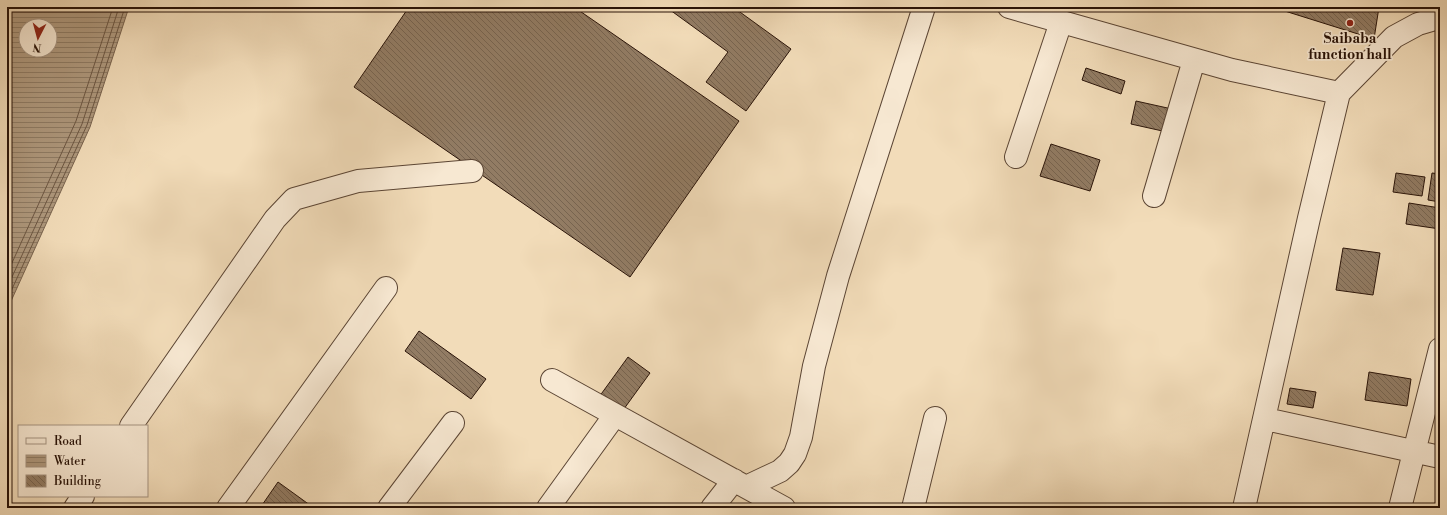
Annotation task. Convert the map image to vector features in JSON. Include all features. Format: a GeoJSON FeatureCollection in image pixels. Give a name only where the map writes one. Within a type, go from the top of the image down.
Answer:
{"type":"FeatureCollection","features":[{"type":"Feature","properties":{"kind":"street"},"geometry":{"type":"LineString","coordinates":[[712,508],[740,484],[780,471],[789,463],[795,454],[801,437],[814,366],[838,276],[924,7]]}},
{"type":"Feature","properties":{"kind":"street"},"geometry":{"type":"LineString","coordinates":[[1009,7],[1232,70],[1339,93]]}},
{"type":"Feature","properties":{"kind":"street"},"geometry":{"type":"LineString","coordinates":[[1244,508],[1309,218],[1339,93],[1394,37],[1418,24],[1440,19]]}},
{"type":"Feature","properties":{"kind":"street"},"geometry":{"type":"LineString","coordinates":[[1016,157],[1061,22]]}},
{"type":"Feature","properties":{"kind":"street"},"geometry":{"type":"LineString","coordinates":[[1154,196],[1194,60]]}},
{"type":"Feature","properties":{"kind":"street"},"geometry":{"type":"LineString","coordinates":[[132,425],[274,219],[294,199],[358,181],[472,171]]}},
{"type":"Feature","properties":{"kind":"street"},"geometry":{"type":"LineString","coordinates":[[228,508],[386,288]]}},
{"type":"Feature","properties":{"kind":"street"},"geometry":{"type":"LineString","coordinates":[[1400,508],[1440,349]]}},
{"type":"Feature","properties":{"kind":"street"},"geometry":{"type":"LineString","coordinates":[[552,380],[784,508]]}},
{"type":"Feature","properties":{"kind":"street"},"geometry":{"type":"LineString","coordinates":[[548,508],[615,415]]}},
{"type":"Feature","properties":{"kind":"street"},"geometry":{"type":"LineString","coordinates":[[913,508],[935,418]]}},
{"type":"Feature","properties":{"kind":"street"},"geometry":{"type":"LineString","coordinates":[[1265,419],[1440,458]]}},
{"type":"Feature","properties":{"kind":"street"},"geometry":{"type":"LineString","coordinates":[[389,508],[453,423]]}},
{"type":"Feature","properties":{"kind":"street"},"geometry":{"type":"LineString","coordinates":[[75,508],[82,497]]}},
{"type":"Feature","properties":{"kind":"water"},"geometry":{"type":"Polygon","coordinates":[[[7,7],[129,7],[90,127],[7,310],[7,7]]]}},
{"type":"Feature","properties":{"kind":"building"},"geometry":{"type":"Polygon","coordinates":[[[409,7],[574,7],[739,121],[630,277],[354,87],[409,7]]]}},
{"type":"Feature","properties":{"kind":"building"},"geometry":{"type":"Polygon","coordinates":[[[666,7],[733,7],[791,49],[746,111],[706,82],[728,52],[666,7]]]}},
{"type":"Feature","properties":{"kind":"building","name":"Saibaba function hall"},"geometry":{"type":"Polygon","coordinates":[[[1272,7],[1379,7],[1374,39],[1272,7]]]}},
{"type":"Feature","properties":{"kind":"building"},"geometry":{"type":"Polygon","coordinates":[[[1086,68],[1125,81],[1121,94],[1082,80],[1086,68]]]}},
{"type":"Feature","properties":{"kind":"building"},"geometry":{"type":"Polygon","coordinates":[[[1136,101],[1172,109],[1167,132],[1131,124],[1136,101]]]}},
{"type":"Feature","properties":{"kind":"building"},"geometry":{"type":"Polygon","coordinates":[[[1051,144],[1100,160],[1090,191],[1040,176],[1051,144]]]}},
{"type":"Feature","properties":{"kind":"building"},"geometry":{"type":"Polygon","coordinates":[[[1396,173],[1425,177],[1422,196],[1393,192],[1396,173]]]}},
{"type":"Feature","properties":{"kind":"building"},"geometry":{"type":"Polygon","coordinates":[[[1432,173],[1440,174],[1440,202],[1428,200],[1432,173]]]}},
{"type":"Feature","properties":{"kind":"building"},"geometry":{"type":"Polygon","coordinates":[[[1409,203],[1440,208],[1440,229],[1406,224],[1409,203]]]}},
{"type":"Feature","properties":{"kind":"building"},"geometry":{"type":"Polygon","coordinates":[[[1343,248],[1380,253],[1373,295],[1336,290],[1343,248]]]}},
{"type":"Feature","properties":{"kind":"building"},"geometry":{"type":"Polygon","coordinates":[[[419,331],[486,379],[471,399],[405,351],[419,331]]]}},
{"type":"Feature","properties":{"kind":"building"},"geometry":{"type":"Polygon","coordinates":[[[628,357],[650,373],[621,413],[599,397],[628,357]]]}},
{"type":"Feature","properties":{"kind":"building"},"geometry":{"type":"Polygon","coordinates":[[[1369,372],[1411,379],[1407,406],[1365,400],[1369,372]]]}},
{"type":"Feature","properties":{"kind":"building"},"geometry":{"type":"Polygon","coordinates":[[[1290,388],[1316,392],[1313,408],[1287,404],[1290,388]]]}},
{"type":"Feature","properties":{"kind":"building"},"geometry":{"type":"Polygon","coordinates":[[[278,482],[314,508],[260,508],[278,482]]]}},
{"type":"Feature","properties":{"kind":"place","name":"Saibaba function hall"},"geometry":{"type":"Point","coordinates":[1350,23]}}]}
